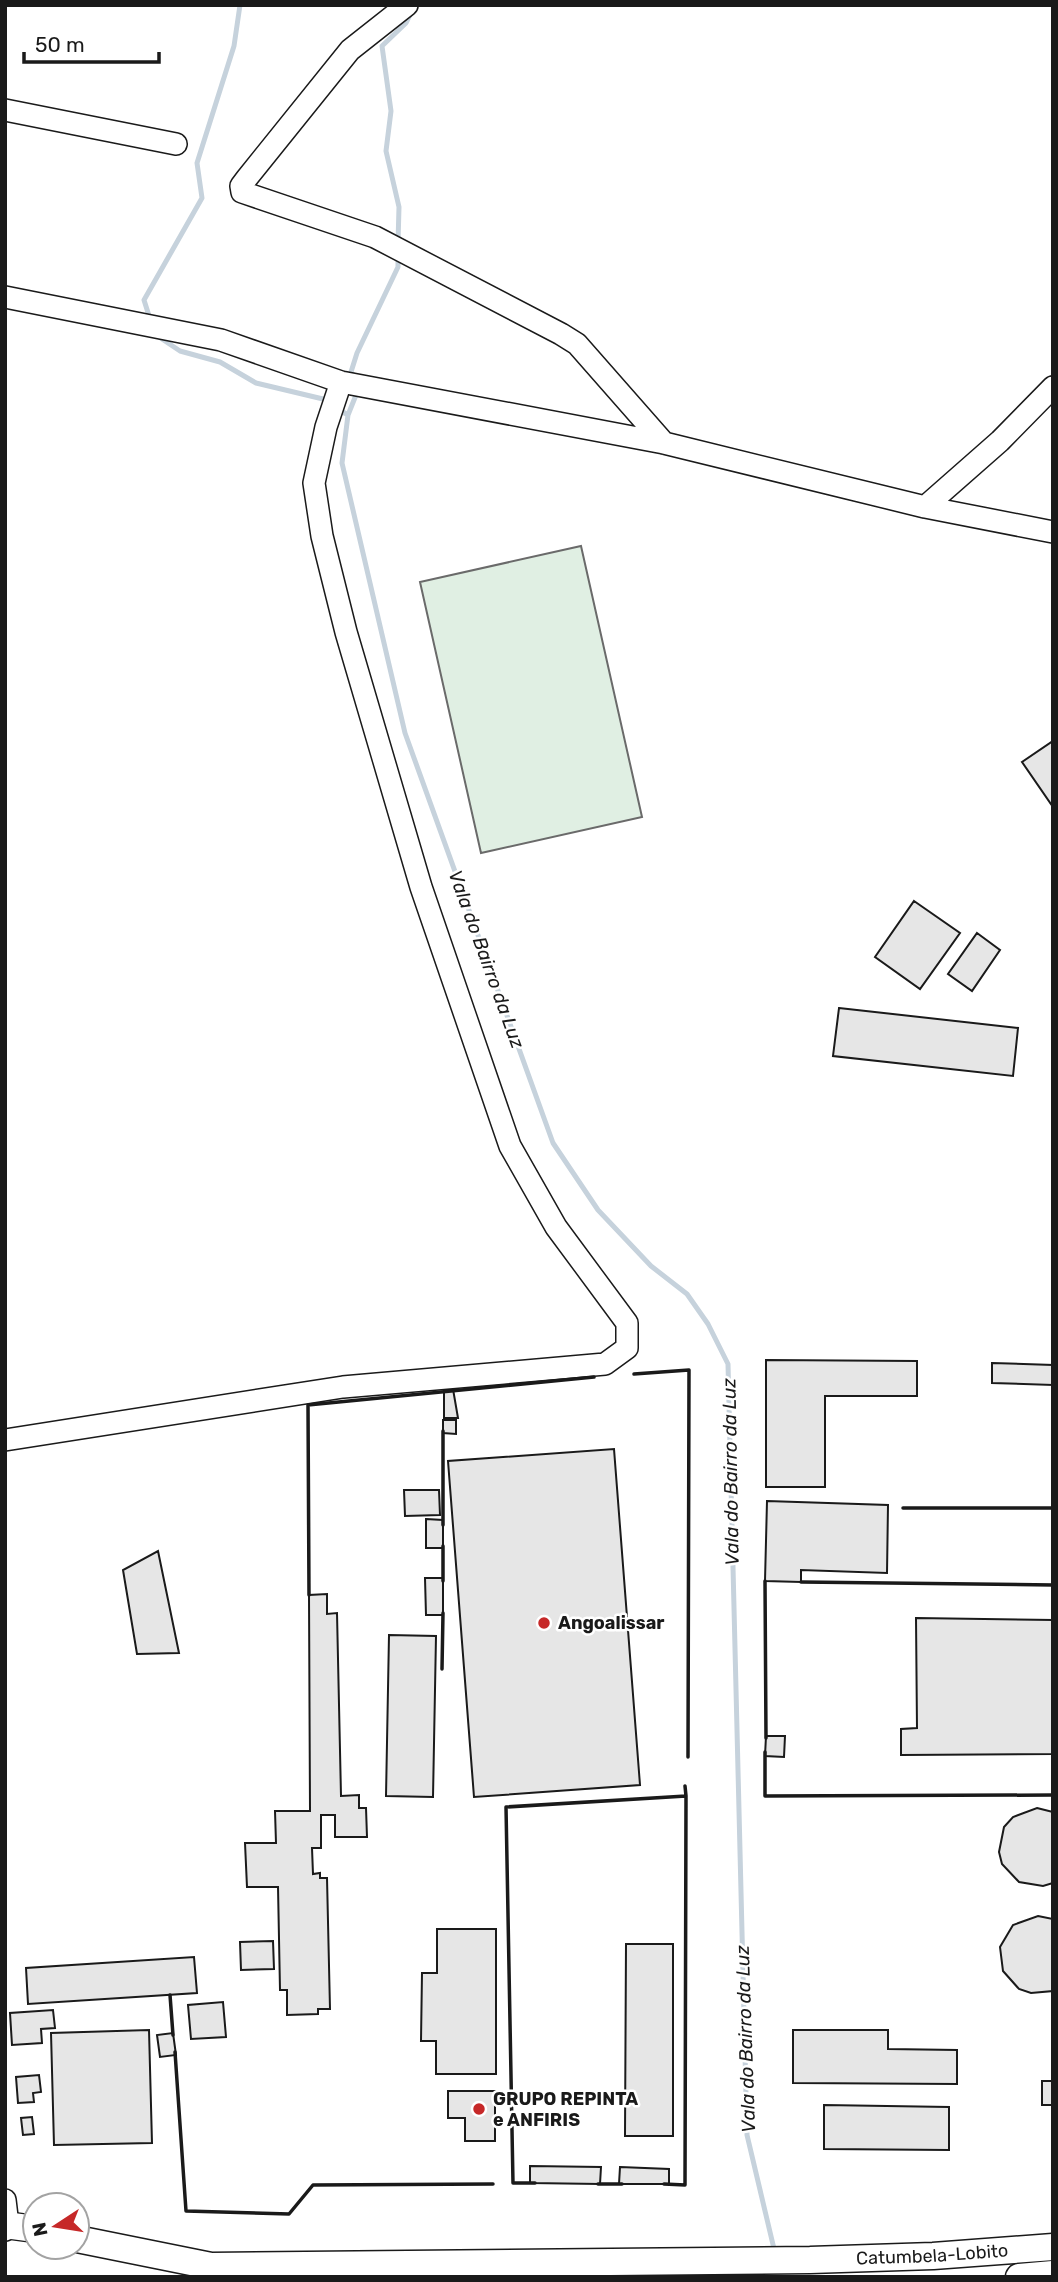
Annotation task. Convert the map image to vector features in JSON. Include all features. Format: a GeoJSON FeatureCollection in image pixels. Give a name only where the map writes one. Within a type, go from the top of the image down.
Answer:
{"type":"FeatureCollection","features":[{"type":"Feature","properties":{"kind":"main road","name":"Catumbela-Lobito"},"geometry":{"type":"LineString","coordinates":[[91,2242],[211,2266],[810,2260],[933,2256],[1053,2247]]}},
{"type":"Feature","properties":{"kind":"main road","name":"Catumbela-Lobito"},"geometry":{"type":"LineString","coordinates":[[1018,2277],[1053,2274]]}},
{"type":"Feature","properties":{"kind":"street"},"geometry":{"type":"LineString","coordinates":[[407,5],[350,50],[247,178],[241,186],[242,192],[375,237],[561,334],[577,344],[663,443]]}},
{"type":"Feature","properties":{"kind":"street"},"geometry":{"type":"LineString","coordinates":[[5,110],[176,144]]}},
{"type":"Feature","properties":{"kind":"street"},"geometry":{"type":"LineString","coordinates":[[5,298],[220,340],[341,382],[663,443],[925,507],[1053,532]]}},
{"type":"Feature","properties":{"kind":"street"},"geometry":{"type":"LineString","coordinates":[[5,1440],[343,1387],[605,1364],[627,1348],[627,1324],[556,1227],[510,1146],[421,887],[346,632],[322,536],[314,483],[326,427],[341,382]]}},
{"type":"Feature","properties":{"kind":"street"},"geometry":{"type":"LineString","coordinates":[[925,507],[1000,440],[1053,387]]}},
{"type":"Feature","properties":{"kind":"green space"},"geometry":{"type":"Polygon","coordinates":[[[581,546],[642,817],[481,853],[420,582],[581,546]]]}},
{"type":"Feature","properties":{"kind":"building"},"geometry":{"type":"Polygon","coordinates":[[[1053,741],[1053,807],[1022,762],[1053,741]]]}},
{"type":"Feature","properties":{"kind":"building"},"geometry":{"type":"Polygon","coordinates":[[[914,901],[960,933],[920,989],[875,957],[914,901]]]}},
{"type":"Feature","properties":{"kind":"building"},"geometry":{"type":"Polygon","coordinates":[[[977,933],[1000,950],[972,991],[948,974],[977,933]]]}},
{"type":"Feature","properties":{"kind":"building"},"geometry":{"type":"Polygon","coordinates":[[[839,1008],[1018,1028],[1013,1076],[833,1056],[839,1008]]]}},
{"type":"Feature","properties":{"kind":"building"},"geometry":{"type":"Polygon","coordinates":[[[766,1360],[917,1361],[917,1396],[825,1396],[825,1487],[766,1487],[766,1360]]]}},
{"type":"Feature","properties":{"kind":"building"},"geometry":{"type":"Polygon","coordinates":[[[992,1363],[1053,1365],[1053,1385],[992,1383],[992,1363]]]}},
{"type":"Feature","properties":{"kind":"building"},"geometry":{"type":"Polygon","coordinates":[[[444,1389],[453,1389],[458,1418],[444,1418],[444,1389]]]}},
{"type":"Feature","properties":{"kind":"building"},"geometry":{"type":"Polygon","coordinates":[[[443,1420],[456,1420],[456,1434],[443,1433],[443,1420]]]}},
{"type":"Feature","properties":{"kind":"building","name":"Angoalissar"},"geometry":{"type":"Polygon","coordinates":[[[614,1449],[640,1785],[474,1797],[448,1461],[614,1449]]]}},
{"type":"Feature","properties":{"kind":"building"},"geometry":{"type":"Polygon","coordinates":[[[404,1490],[439,1490],[440,1515],[405,1516],[404,1490]]]}},
{"type":"Feature","properties":{"kind":"building"},"geometry":{"type":"Polygon","coordinates":[[[767,1501],[888,1505],[887,1573],[801,1570],[801,1582],[765,1581],[767,1501]]]}},
{"type":"Feature","properties":{"kind":"building"},"geometry":{"type":"Polygon","coordinates":[[[426,1519],[443,1520],[443,1548],[426,1548],[426,1519]]]}},
{"type":"Feature","properties":{"kind":"building"},"geometry":{"type":"Polygon","coordinates":[[[158,1551],[179,1653],[137,1654],[123,1570],[158,1551]]]}},
{"type":"Feature","properties":{"kind":"building"},"geometry":{"type":"Polygon","coordinates":[[[425,1578],[443,1578],[443,1615],[426,1615],[425,1578]]]}},
{"type":"Feature","properties":{"kind":"building"},"geometry":{"type":"Polygon","coordinates":[[[327,1594],[327,1614],[337,1613],[341,1796],[359,1795],[359,1808],[366,1808],[367,1837],[335,1837],[335,1815],[321,1815],[321,1848],[312,1848],[313,1874],[320,1873],[320,1878],[327,1878],[330,2009],[318,2009],[318,2014],[287,2015],[287,1990],[280,1990],[278,1887],[247,1887],[245,1843],[276,1843],[275,1811],[310,1811],[309,1595],[327,1594]]]}},
{"type":"Feature","properties":{"kind":"building"},"geometry":{"type":"Polygon","coordinates":[[[916,1618],[1053,1620],[1053,1754],[901,1755],[901,1729],[917,1728],[916,1618]]]}},
{"type":"Feature","properties":{"kind":"building"},"geometry":{"type":"Polygon","coordinates":[[[389,1635],[436,1636],[433,1797],[386,1796],[389,1635]]]}},
{"type":"Feature","properties":{"kind":"building"},"geometry":{"type":"Polygon","coordinates":[[[766,1736],[785,1736],[784,1757],[765,1756],[766,1736]]]}},
{"type":"Feature","properties":{"kind":"building"},"geometry":{"type":"Polygon","coordinates":[[[1037,1808],[1053,1812],[1053,1883],[1043,1886],[1019,1882],[1002,1864],[999,1852],[1004,1827],[1013,1817],[1037,1808]]]}},
{"type":"Feature","properties":{"kind":"building"},"geometry":{"type":"Polygon","coordinates":[[[1038,1916],[1053,1919],[1053,1991],[1031,1993],[1019,1989],[1003,1971],[1000,1947],[1013,1925],[1038,1916]]]}},
{"type":"Feature","properties":{"kind":"building"},"geometry":{"type":"Polygon","coordinates":[[[437,1929],[496,1929],[496,2074],[436,2074],[436,2041],[421,2041],[422,1973],[437,1973],[437,1929]]]}},
{"type":"Feature","properties":{"kind":"building"},"geometry":{"type":"Polygon","coordinates":[[[273,1941],[274,1969],[241,1970],[240,1942],[273,1941]]]}},
{"type":"Feature","properties":{"kind":"building"},"geometry":{"type":"Polygon","coordinates":[[[626,1944],[673,1944],[673,2136],[625,2136],[626,1944]]]}},
{"type":"Feature","properties":{"kind":"building"},"geometry":{"type":"Polygon","coordinates":[[[194,1957],[197,1993],[28,2004],[26,1968],[194,1957]]]}},
{"type":"Feature","properties":{"kind":"building"},"geometry":{"type":"Polygon","coordinates":[[[223,2002],[226,2037],[191,2039],[188,2005],[223,2002]]]}},
{"type":"Feature","properties":{"kind":"building"},"geometry":{"type":"Polygon","coordinates":[[[53,2010],[55,2028],[41,2029],[42,2043],[12,2045],[10,2013],[53,2010]]]}},
{"type":"Feature","properties":{"kind":"building"},"geometry":{"type":"Polygon","coordinates":[[[149,2030],[152,2143],[54,2145],[51,2033],[149,2030]]]}},
{"type":"Feature","properties":{"kind":"building"},"geometry":{"type":"Polygon","coordinates":[[[793,2030],[888,2030],[888,2049],[957,2050],[957,2084],[793,2083],[793,2030]]]}},
{"type":"Feature","properties":{"kind":"building"},"geometry":{"type":"Polygon","coordinates":[[[173,2033],[176,2055],[160,2057],[157,2035],[173,2033]]]}},
{"type":"Feature","properties":{"kind":"building"},"geometry":{"type":"Polygon","coordinates":[[[39,2075],[41,2092],[33,2093],[34,2102],[18,2103],[16,2077],[39,2075]]]}},
{"type":"Feature","properties":{"kind":"building"},"geometry":{"type":"Polygon","coordinates":[[[1042,2081],[1053,2081],[1053,2105],[1042,2105],[1042,2081]]]}},
{"type":"Feature","properties":{"kind":"building"},"geometry":{"type":"Polygon","coordinates":[[[448,2091],[495,2091],[495,2141],[465,2141],[465,2118],[448,2118],[448,2091]]]}},
{"type":"Feature","properties":{"kind":"building"},"geometry":{"type":"Polygon","coordinates":[[[824,2105],[949,2107],[949,2150],[824,2149],[824,2105]]]}},
{"type":"Feature","properties":{"kind":"building"},"geometry":{"type":"Polygon","coordinates":[[[32,2117],[34,2134],[23,2135],[21,2118],[32,2117]]]}},
{"type":"Feature","properties":{"kind":"building"},"geometry":{"type":"Polygon","coordinates":[[[530,2166],[601,2167],[600,2184],[530,2183],[530,2166]]]}},
{"type":"Feature","properties":{"kind":"building"},"geometry":{"type":"Polygon","coordinates":[[[620,2167],[669,2169],[669,2184],[619,2184],[620,2167]]]}},
{"type":"Feature","properties":{"kind":"waterway"},"geometry":{"type":"LineString","coordinates":[[150,319],[144,300],[202,198],[197,163],[234,46],[240,5]]}},
{"type":"Feature","properties":{"kind":"waterway"},"geometry":{"type":"LineString","coordinates":[[398,243],[399,207],[386,151],[391,111],[382,46],[406,23],[412,11]]}},
{"type":"Feature","properties":{"kind":"waterway"},"geometry":{"type":"LineString","coordinates":[[356,378],[351,372],[357,353],[398,267],[398,256]]}},
{"type":"Feature","properties":{"kind":"waterway"},"geometry":{"type":"LineString","coordinates":[[156,335],[180,351],[220,362],[256,383],[323,399],[330,404]]}},
{"type":"Feature","properties":{"kind":"waterway"},"geometry":{"type":"LineString","coordinates":[[348,415],[358,390]]}},
{"type":"Feature","properties":{"kind":"waterway","name":"Vala do Bairro da Luz"},"geometry":{"type":"LineString","coordinates":[[338,409],[348,415],[342,463],[405,733],[553,1143],[598,1210],[651,1266],[687,1294],[708,1324],[728,1364],[747,2135],[775,2253]]}},
{"type":"Feature","properties":{"kind":"wall"},"geometry":{"type":"LineString","coordinates":[[634,1374],[689,1370],[688,1757]]}},
{"type":"Feature","properties":{"kind":"wall"},"geometry":{"type":"LineString","coordinates":[[309,1595],[308,1405],[594,1377]]}},
{"type":"Feature","properties":{"kind":"wall"},"geometry":{"type":"LineString","coordinates":[[443,1431],[443,1525]]}},
{"type":"Feature","properties":{"kind":"wall"},"geometry":{"type":"LineString","coordinates":[[903,1508],[1053,1508]]}},
{"type":"Feature","properties":{"kind":"wall"},"geometry":{"type":"LineString","coordinates":[[443,1546],[443,1581]]}},
{"type":"Feature","properties":{"kind":"wall"},"geometry":{"type":"LineString","coordinates":[[765,1581],[766,1738]]}},
{"type":"Feature","properties":{"kind":"wall"},"geometry":{"type":"LineString","coordinates":[[801,1582],[1053,1585]]}},
{"type":"Feature","properties":{"kind":"wall"},"geometry":{"type":"LineString","coordinates":[[442,1669],[443,1613]]}},
{"type":"Feature","properties":{"kind":"wall"},"geometry":{"type":"LineString","coordinates":[[765,1752],[765,1796],[1053,1795]]}},
{"type":"Feature","properties":{"kind":"wall"},"geometry":{"type":"LineString","coordinates":[[535,2183],[513,2183],[506,1807],[686,1796],[685,1786]]}},
{"type":"Feature","properties":{"kind":"wall"},"geometry":{"type":"LineString","coordinates":[[664,2184],[685,2185],[686,1796]]}},
{"type":"Feature","properties":{"kind":"wall"},"geometry":{"type":"LineString","coordinates":[[170,1995],[173,2035]]}},
{"type":"Feature","properties":{"kind":"wall"},"geometry":{"type":"LineString","coordinates":[[175,2052],[186,2211],[289,2214],[313,2185],[493,2184]]}},
{"type":"Feature","properties":{"kind":"wall"},"geometry":{"type":"LineString","coordinates":[[598,2184],[622,2184]]}},
{"type":"Feature","properties":{"kind":"place","name":"Angoalissar"},"geometry":{"type":"Point","coordinates":[544,1623]}},
{"type":"Feature","properties":{"kind":"place","name":"GRUPO REPINTA e ANFIRIS"},"geometry":{"type":"Point","coordinates":[479,2109]}}]}
